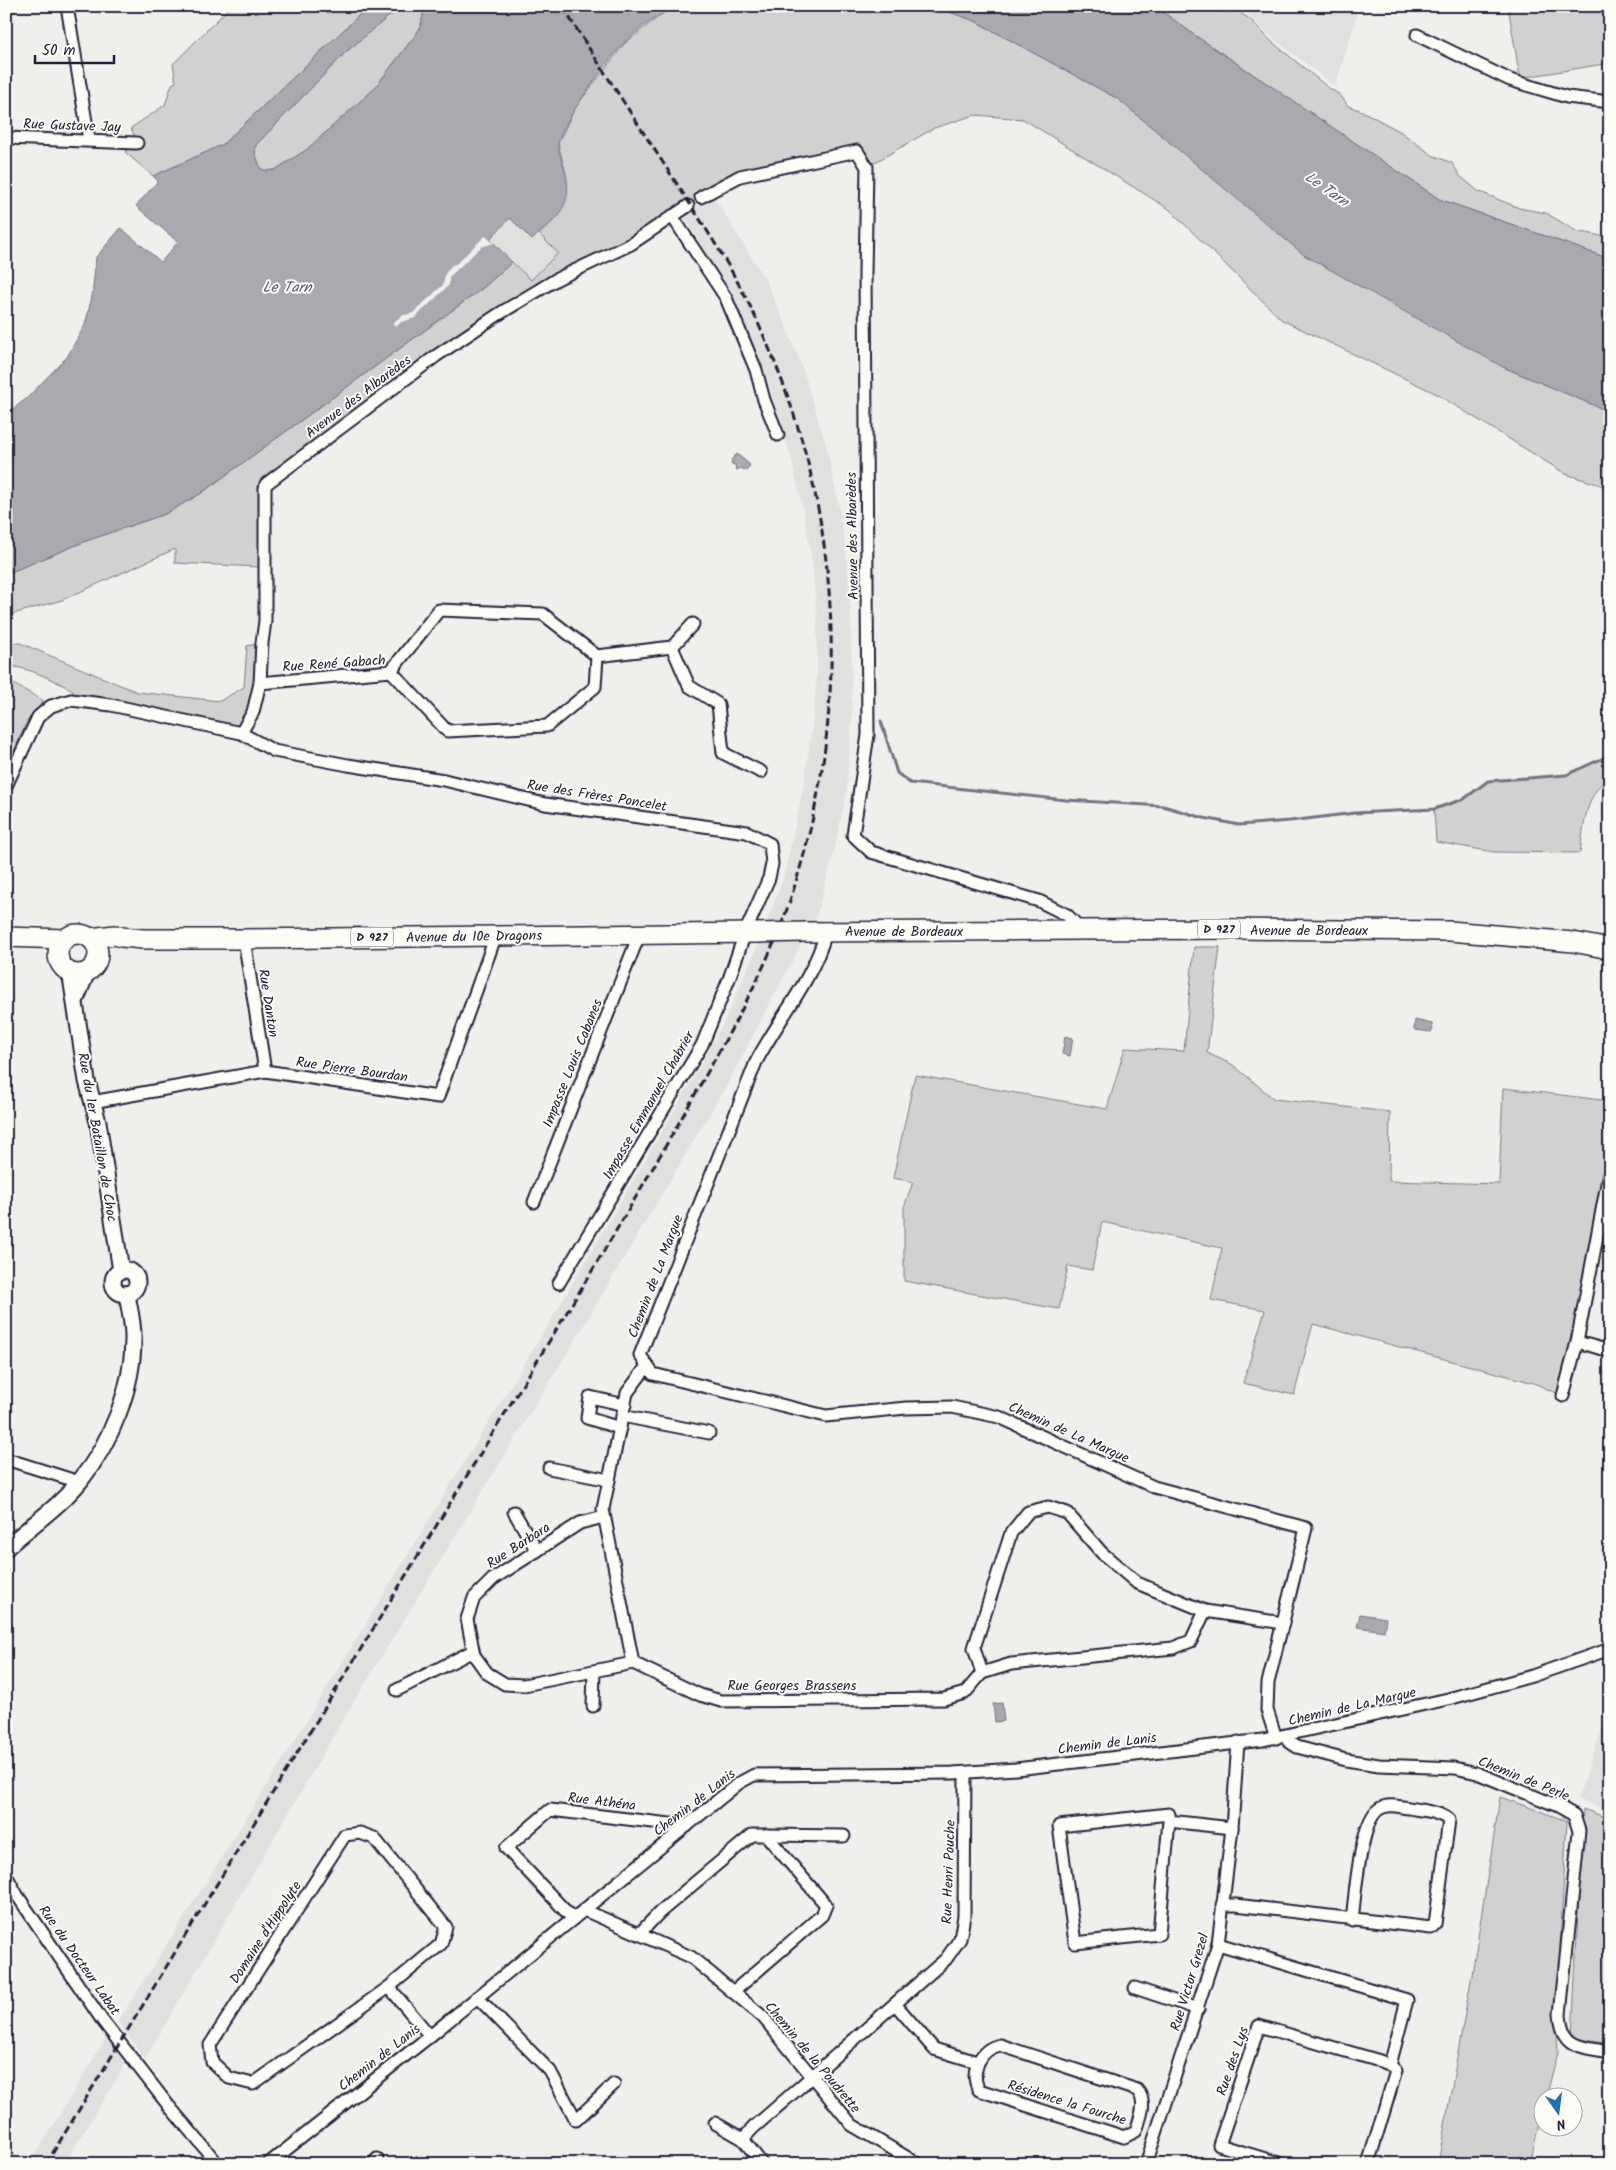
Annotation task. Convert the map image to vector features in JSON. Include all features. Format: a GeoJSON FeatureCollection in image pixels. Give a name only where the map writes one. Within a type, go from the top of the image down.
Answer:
{"type":"FeatureCollection","features":[{"type":"Feature","properties":{"kind":"main road","name":"Avenue de Bordeaux"},"geometry":{"type":"LineString","coordinates":[[826,932],[1082,930],[1450,931],[1573,942],[1610,949]]}},
{"type":"Feature","properties":{"kind":"main road","name":"Avenue du 10e Dragons"},"geometry":{"type":"LineString","coordinates":[[94,947],[110,944],[122,937],[244,939],[826,932]]}},
{"type":"Feature","properties":{"kind":"main road"},"geometry":{"type":"LineString","coordinates":[[6,937],[65,939],[75,935],[82,935],[94,947],[95,965],[87,972],[79,974],[44,949],[31,945],[6,944]]}},
{"type":"Feature","properties":{"kind":"main road"},"geometry":{"type":"LineString","coordinates":[[63,964],[60,946],[65,939]]}},
{"type":"Feature","properties":{"kind":"street"},"geometry":{"type":"LineString","coordinates":[[67,6],[89,140]]}},
{"type":"Feature","properties":{"kind":"street"},"geometry":{"type":"LineString","coordinates":[[1417,35],[1510,80],[1566,97],[1610,102]]}},
{"type":"Feature","properties":{"kind":"street","name":"Rue Gustave Jay"},"geometry":{"type":"LineString","coordinates":[[6,138],[137,142]]}},
{"type":"Feature","properties":{"kind":"street","name":"Avenue des Albarèdes"},"geometry":{"type":"LineString","coordinates":[[701,197],[740,176],[858,151],[867,167],[865,326],[868,734],[853,835],[871,852],[1039,901],[1067,915],[1082,930]]}},
{"type":"Feature","properties":{"kind":"street","name":"Avenue des Albarèdes"},"geometry":{"type":"LineString","coordinates":[[240,733],[253,712],[260,683],[262,643],[266,621],[266,484],[436,356],[499,314],[557,279],[631,244],[688,206]]}},
{"type":"Feature","properties":{"kind":"street"},"geometry":{"type":"LineString","coordinates":[[672,216],[726,298],[756,370],[764,400],[778,435]]}},
{"type":"Feature","properties":{"kind":"street"},"geometry":{"type":"LineString","coordinates":[[391,671],[440,610],[543,614],[597,656],[672,647],[693,624]]}},
{"type":"Feature","properties":{"kind":"street"},"geometry":{"type":"LineString","coordinates":[[672,647],[689,686],[718,704],[723,753],[761,772]]}},
{"type":"Feature","properties":{"kind":"street","name":"Rue René Gabach"},"geometry":{"type":"LineString","coordinates":[[260,683],[391,671],[446,731],[547,726],[595,687],[597,656]]}},
{"type":"Feature","properties":{"kind":"street"},"geometry":{"type":"LineString","coordinates":[[6,786],[38,718],[51,706],[71,700],[111,705],[240,733]]}},
{"type":"Feature","properties":{"kind":"street","name":"Rue des Frères Poncelet"},"geometry":{"type":"LineString","coordinates":[[240,733],[274,751],[444,780],[544,804],[747,832],[770,844],[772,864],[750,933]]}},
{"type":"Feature","properties":{"kind":"street","name":"Chemin de La Margue"},"geometry":{"type":"LineString","coordinates":[[826,932],[815,966],[769,1038],[744,1090],[640,1355],[653,1374],[826,1416],[906,1408],[952,1407],[999,1416],[1154,1487],[1306,1528],[1268,1683],[1266,1700],[1270,1719],[1281,1737],[1448,1699],[1532,1676],[1610,1649]]}},
{"type":"Feature","properties":{"kind":"street","name":"Impasse Emmanuel Chabrier"},"geometry":{"type":"LineString","coordinates":[[559,1283],[702,1044],[750,933]]}},
{"type":"Feature","properties":{"kind":"street","name":"Rue Pierre Bourdan"},"geometry":{"type":"LineString","coordinates":[[92,1102],[265,1071],[438,1096],[496,935]]}},
{"type":"Feature","properties":{"kind":"street","name":"Impasse Louis Cabanes"},"geometry":{"type":"LineString","coordinates":[[534,1202],[639,935]]}},
{"type":"Feature","properties":{"kind":"street","name":"Rue Danton"},"geometry":{"type":"LineString","coordinates":[[244,939],[265,1071]]}},
{"type":"Feature","properties":{"kind":"street","name":"Rue du 1er Bataillon de Choc"},"geometry":{"type":"LineString","coordinates":[[63,964],[71,977],[92,1102],[98,1122],[121,1271],[115,1276],[114,1286],[119,1293],[127,1294],[133,1336],[129,1375],[120,1408],[102,1449],[79,1482]]}},
{"type":"Feature","properties":{"kind":"street","name":"Rue du 1er Bataillon de Choc"},"geometry":{"type":"LineString","coordinates":[[75,1003],[77,993],[87,972]]}},
{"type":"Feature","properties":{"kind":"street"},"geometry":{"type":"LineString","coordinates":[[1563,1396],[1577,1342],[1610,1168]]}},
{"type":"Feature","properties":{"kind":"street"},"geometry":{"type":"LineString","coordinates":[[1577,1342],[1610,1351]]}},
{"type":"Feature","properties":{"kind":"street"},"geometry":{"type":"LineString","coordinates":[[633,1663],[603,1509],[627,1393],[647,1366]]}},
{"type":"Feature","properties":{"kind":"street"},"geometry":{"type":"LineString","coordinates":[[622,1416],[709,1433]]}},
{"type":"Feature","properties":{"kind":"street"},"geometry":{"type":"LineString","coordinates":[[6,1458],[79,1482],[6,1548]]}},
{"type":"Feature","properties":{"kind":"street"},"geometry":{"type":"LineString","coordinates":[[549,1468],[609,1480]]}},
{"type":"Feature","properties":{"kind":"street"},"geometry":{"type":"LineString","coordinates":[[1205,1611],[1191,1641],[1173,1648],[1091,1659],[1011,1664],[982,1673],[974,1648],[1011,1533],[1028,1512],[1048,1507],[1067,1513],[1102,1553],[1137,1583],[1205,1611],[1283,1623]]}},
{"type":"Feature","properties":{"kind":"street"},"geometry":{"type":"LineString","coordinates":[[514,1512],[537,1550]]}},
{"type":"Feature","properties":{"kind":"street","name":"Rue Barbara"},"geometry":{"type":"LineString","coordinates":[[604,1517],[580,1523],[493,1579],[474,1598],[467,1619],[473,1651],[487,1673],[505,1684],[524,1685],[633,1663]]}},
{"type":"Feature","properties":{"kind":"street"},"geometry":{"type":"LineString","coordinates":[[396,1690],[473,1651]]}},
{"type":"Feature","properties":{"kind":"street","name":"Rue Georges Brassens"},"geometry":{"type":"LineString","coordinates":[[633,1663],[700,1695],[721,1701],[944,1699],[965,1693],[982,1673]]}},
{"type":"Feature","properties":{"kind":"street"},"geometry":{"type":"LineString","coordinates":[[593,1706],[594,1671]]}},
{"type":"Feature","properties":{"kind":"street","name":"Chemin de Lanis"},"geometry":{"type":"LineString","coordinates":[[268,2164],[430,2036],[739,1783],[754,1775],[965,1773],[1016,1769],[1281,1737]]}},
{"type":"Feature","properties":{"kind":"street","name":"Chemin de Perle"},"geometry":{"type":"LineString","coordinates":[[1281,1737],[1298,1747],[1346,1760],[1379,1765],[1455,1768],[1478,1773],[1558,1806],[1574,1815],[1579,1832],[1560,2027],[1570,2042],[1582,2047],[1610,2052]]}},
{"type":"Feature","properties":{"kind":"street","name":"Rue Victor Grezel"},"geometry":{"type":"LineString","coordinates":[[1146,2164],[1218,1944],[1232,1828],[1238,1742]]}},
{"type":"Feature","properties":{"kind":"street","name":"Rue Henri Pouche"},"geometry":{"type":"LineString","coordinates":[[743,2139],[753,2128],[946,1960],[960,1939],[964,1916],[965,1773]]}},
{"type":"Feature","properties":{"kind":"street"},"geometry":{"type":"LineString","coordinates":[[1222,1905],[1352,1920],[1430,1928],[1435,1924],[1449,1820],[1442,1814],[1390,1805],[1378,1809],[1368,1822],[1357,1875],[1352,1920]]}},
{"type":"Feature","properties":{"kind":"street","name":"Rue Athéna"},"geometry":{"type":"LineString","coordinates":[[573,1919],[506,1848],[550,1810],[686,1826]]}},
{"type":"Feature","properties":{"kind":"street"},"geometry":{"type":"LineString","coordinates":[[1169,1814],[1169,1821],[1159,1934],[1075,1943],[1059,1826],[1169,1814]]}},
{"type":"Feature","properties":{"kind":"street"},"geometry":{"type":"LineString","coordinates":[[1169,1821],[1232,1828]]}},
{"type":"Feature","properties":{"kind":"street","name":"Domaine d'Hippolyte"},"geometry":{"type":"LineString","coordinates":[[360,1833],[374,1838],[446,1926],[442,1944],[389,1987],[253,2084],[229,2078],[212,2062],[210,2045],[346,1835],[360,1833]]}},
{"type":"Feature","properties":{"kind":"street"},"geometry":{"type":"LineString","coordinates":[[639,1934],[660,1912],[752,1835],[844,1836]]}},
{"type":"Feature","properties":{"kind":"street"},"geometry":{"type":"LineString","coordinates":[[733,1992],[822,1915],[826,1905],[766,1835]]}},
{"type":"Feature","properties":{"kind":"street","name":"Rue du Docteur Labat"},"geometry":{"type":"LineString","coordinates":[[6,1875],[17,1895],[102,2020],[218,2164]]}},
{"type":"Feature","properties":{"kind":"street","name":"Chemin de la Poudrette"},"geometry":{"type":"LineString","coordinates":[[584,1910],[690,1957],[763,2017],[852,2125],[918,2164]]}},
{"type":"Feature","properties":{"kind":"street"},"geometry":{"type":"LineString","coordinates":[[1218,1944],[1407,2000],[1390,2065],[1396,2071],[1368,2164]]}},
{"type":"Feature","properties":{"kind":"street"},"geometry":{"type":"LineString","coordinates":[[389,1987],[430,2036]]}},
{"type":"Feature","properties":{"kind":"street"},"geometry":{"type":"LineString","coordinates":[[1135,1988],[1198,2009]]}},
{"type":"Feature","properties":{"kind":"street"},"geometry":{"type":"LineString","coordinates":[[477,1997],[550,2071],[576,2120],[614,2084]]}},
{"type":"Feature","properties":{"kind":"street"},"geometry":{"type":"LineString","coordinates":[[896,2005],[934,2049],[977,2062]]}},
{"type":"Feature","properties":{"kind":"street","name":"Rue des Lys"},"geometry":{"type":"LineString","coordinates":[[1282,2164],[1219,2145],[1259,2026],[1390,2065]]}},
{"type":"Feature","properties":{"kind":"street","name":"Résidence la Fourche"},"geometry":{"type":"LineString","coordinates":[[1000,2045],[1137,2090],[1142,2095],[1144,2102],[1136,2131],[1124,2137],[979,2090],[976,2084],[977,2062],[990,2047],[1000,2045]]}},
{"type":"Feature","properties":{"kind":"street"},"geometry":{"type":"LineString","coordinates":[[1141,2113],[1160,2120]]}},
{"type":"Feature","properties":{"kind":"street"},"geometry":{"type":"LineString","coordinates":[[714,2122],[743,2139],[762,2164]]}},
{"type":"Feature","properties":{"kind":"shaded area"},"geometry":{"type":"Polygon","coordinates":[[[231,6],[369,6],[222,145],[153,176],[125,152],[137,142],[131,128],[165,105],[172,84],[176,82],[173,64],[231,6]]]}},
{"type":"Feature","properties":{"kind":"shaded area"},"geometry":{"type":"Polygon","coordinates":[[[401,6],[425,6],[421,25],[417,33],[374,89],[306,150],[275,170],[266,171],[261,169],[255,153],[256,145],[346,52],[401,6]]]}},
{"type":"Feature","properties":{"kind":"shaded area"},"geometry":{"type":"Polygon","coordinates":[[[679,6],[932,6],[975,21],[1118,99],[1178,149],[1503,367],[1610,412],[1610,488],[1566,474],[1435,393],[1282,320],[1169,209],[1023,119],[975,115],[934,128],[867,167],[857,151],[740,176],[709,192],[631,244],[499,314],[271,479],[265,564],[259,567],[175,563],[175,549],[62,600],[6,616],[6,574],[86,541],[165,514],[200,494],[483,288],[512,262],[531,280],[558,253],[539,234],[560,215],[566,175],[558,143],[575,108],[625,43],[666,11],[679,6]]]}},
{"type":"Feature","properties":{"kind":"shaded area"},"geometry":{"type":"Polygon","coordinates":[[[1155,6],[1216,6],[1224,13],[1240,10],[1240,13],[1250,19],[1272,42],[1341,96],[1348,106],[1362,111],[1401,132],[1432,155],[1452,163],[1460,176],[1478,191],[1519,208],[1546,213],[1576,231],[1602,236],[1610,240],[1610,259],[1439,199],[1193,34],[1155,6]]]}},
{"type":"Feature","properties":{"kind":"shaded area"},"geometry":{"type":"Polygon","coordinates":[[[1241,6],[1360,6],[1335,87],[1263,30],[1241,6]]]}},
{"type":"Feature","properties":{"kind":"shaded area"},"geometry":{"type":"Polygon","coordinates":[[[1508,6],[1610,6],[1610,63],[1520,78],[1508,6]]]}},
{"type":"Feature","properties":{"kind":"shaded area"},"geometry":{"type":"Polygon","coordinates":[[[714,197],[766,281],[803,370],[826,445],[840,511],[847,560],[851,620],[852,719],[846,795],[834,852],[814,925],[765,925],[783,880],[804,784],[813,721],[817,673],[817,616],[812,562],[804,514],[791,457],[762,367],[721,281],[682,214],[714,197]]]}},
{"type":"Feature","properties":{"kind":"shaded area"},"geometry":{"type":"Polygon","coordinates":[[[510,218],[532,240],[539,234],[558,253],[531,280],[490,239],[510,218]]]}},
{"type":"Feature","properties":{"kind":"shaded area"},"geometry":{"type":"Polygon","coordinates":[[[6,643],[20,643],[137,692],[220,701],[244,687],[247,646],[262,643],[260,683],[241,733],[71,700],[73,690],[32,671],[6,666],[6,643]]]}},
{"type":"Feature","properties":{"kind":"shaded area"},"geometry":{"type":"Polygon","coordinates":[[[10,682],[44,701],[26,723],[6,771],[6,683],[10,682]]]}},
{"type":"Feature","properties":{"kind":"shaded area"},"geometry":{"type":"Polygon","coordinates":[[[1610,755],[1610,776],[1595,792],[1587,811],[1580,853],[1494,852],[1436,842],[1434,809],[1464,799],[1488,781],[1566,775],[1610,755]]]}},
{"type":"Feature","properties":{"kind":"shaded area"},"geometry":{"type":"Polygon","coordinates":[[[760,940],[803,941],[729,1081],[580,1332],[341,1723],[145,2059],[118,2022],[282,1761],[554,1315],[701,1065],[728,1014],[760,940]]]}},
{"type":"Feature","properties":{"kind":"shaded area"},"geometry":{"type":"Polygon","coordinates":[[[1194,947],[1220,947],[1207,1053],[1233,1065],[1274,1099],[1390,1112],[1389,1181],[1499,1184],[1503,1088],[1610,1101],[1610,1175],[1563,1396],[1534,1383],[1313,1324],[1294,1395],[1243,1383],[1265,1310],[1211,1300],[1222,1248],[1102,1222],[1092,1270],[1068,1266],[1059,1309],[904,1281],[904,1207],[913,1182],[893,1178],[915,1075],[1107,1109],[1125,1048],[1184,1051],[1194,947]]]}},
{"type":"Feature","properties":{"kind":"shaded area"},"geometry":{"type":"Polygon","coordinates":[[[1610,1707],[1610,1812],[1577,1799],[1610,1707]]]}},
{"type":"Feature","properties":{"kind":"shaded area"},"geometry":{"type":"Polygon","coordinates":[[[1500,1797],[1567,1821],[1556,2018],[1558,2052],[1548,2088],[1534,2088],[1534,2138],[1536,2138],[1530,2164],[1438,2164],[1472,1975],[1500,1797]]]}},
{"type":"Feature","properties":{"kind":"shaded area"},"geometry":{"type":"Polygon","coordinates":[[[1583,1809],[1610,1819],[1610,2044],[1572,2038],[1583,1809]]]}},
{"type":"Feature","properties":{"kind":"shaded area"},"geometry":{"type":"Polygon","coordinates":[[[107,2036],[126,2064],[64,2164],[30,2164],[107,2036]]]}},
{"type":"Feature","properties":{"kind":"water","name":"Le Tarn"},"geometry":{"type":"Polygon","coordinates":[[[369,6],[401,6],[346,52],[256,145],[255,153],[261,169],[266,171],[275,170],[306,150],[374,89],[417,33],[421,25],[425,6],[679,6],[650,21],[625,42],[587,92],[567,122],[558,144],[566,174],[567,196],[564,205],[555,219],[532,240],[510,218],[490,239],[512,262],[483,288],[200,494],[165,514],[86,541],[6,574],[6,414],[26,399],[67,357],[85,325],[92,297],[96,257],[121,228],[161,262],[178,242],[136,206],[158,181],[153,176],[222,145],[369,6]]]}},
{"type":"Feature","properties":{"kind":"water","name":"Le Tarn"},"geometry":{"type":"Polygon","coordinates":[[[932,6],[1155,6],[1193,34],[1439,199],[1610,259],[1610,412],[1503,367],[1304,255],[1118,99],[975,21],[932,6]]]}},
{"type":"Feature","properties":{"kind":"water"},"geometry":{"type":"Polygon","coordinates":[[[737,454],[750,465],[746,471],[741,468],[736,470],[735,465],[731,464],[732,459],[737,454]]]}},
{"type":"Feature","properties":{"kind":"water"},"geometry":{"type":"Polygon","coordinates":[[[1415,1020],[1432,1024],[1433,1030],[1431,1032],[1414,1030],[1415,1020]]]}},
{"type":"Feature","properties":{"kind":"water"},"geometry":{"type":"Polygon","coordinates":[[[1065,1036],[1073,1038],[1070,1056],[1062,1054],[1065,1036]]]}},
{"type":"Feature","properties":{"kind":"water"},"geometry":{"type":"Polygon","coordinates":[[[1360,1614],[1386,1618],[1384,1631],[1357,1627],[1360,1614]]]}},
{"type":"Feature","properties":{"kind":"water"},"geometry":{"type":"Polygon","coordinates":[[[1002,1703],[1004,1721],[995,1722],[993,1704],[1002,1703]]]}},
{"type":"Feature","properties":{"kind":"pier"},"geometry":{"type":"Polygon","coordinates":[[[485,236],[494,243],[481,247],[449,277],[449,285],[415,318],[401,322],[396,327],[392,324],[401,316],[413,313],[443,285],[445,274],[452,265],[456,264],[485,236]]]}},
{"type":"Feature","properties":{"kind":"waterway"},"geometry":{"type":"LineString","coordinates":[[881,721],[897,773],[910,783],[1066,800],[1163,806],[1204,818],[1239,825],[1355,813],[1434,809],[1464,799],[1488,781],[1566,775],[1610,755]]}},
{"type":"Feature","properties":{"kind":"railway"},"geometry":{"type":"LineString","coordinates":[[46,2164],[563,1319],[693,1098],[743,1007],[777,936],[802,862],[814,812],[829,710],[830,606],[817,503],[798,428],[781,378],[761,330],[733,274],[705,227],[562,6]]}}]}
